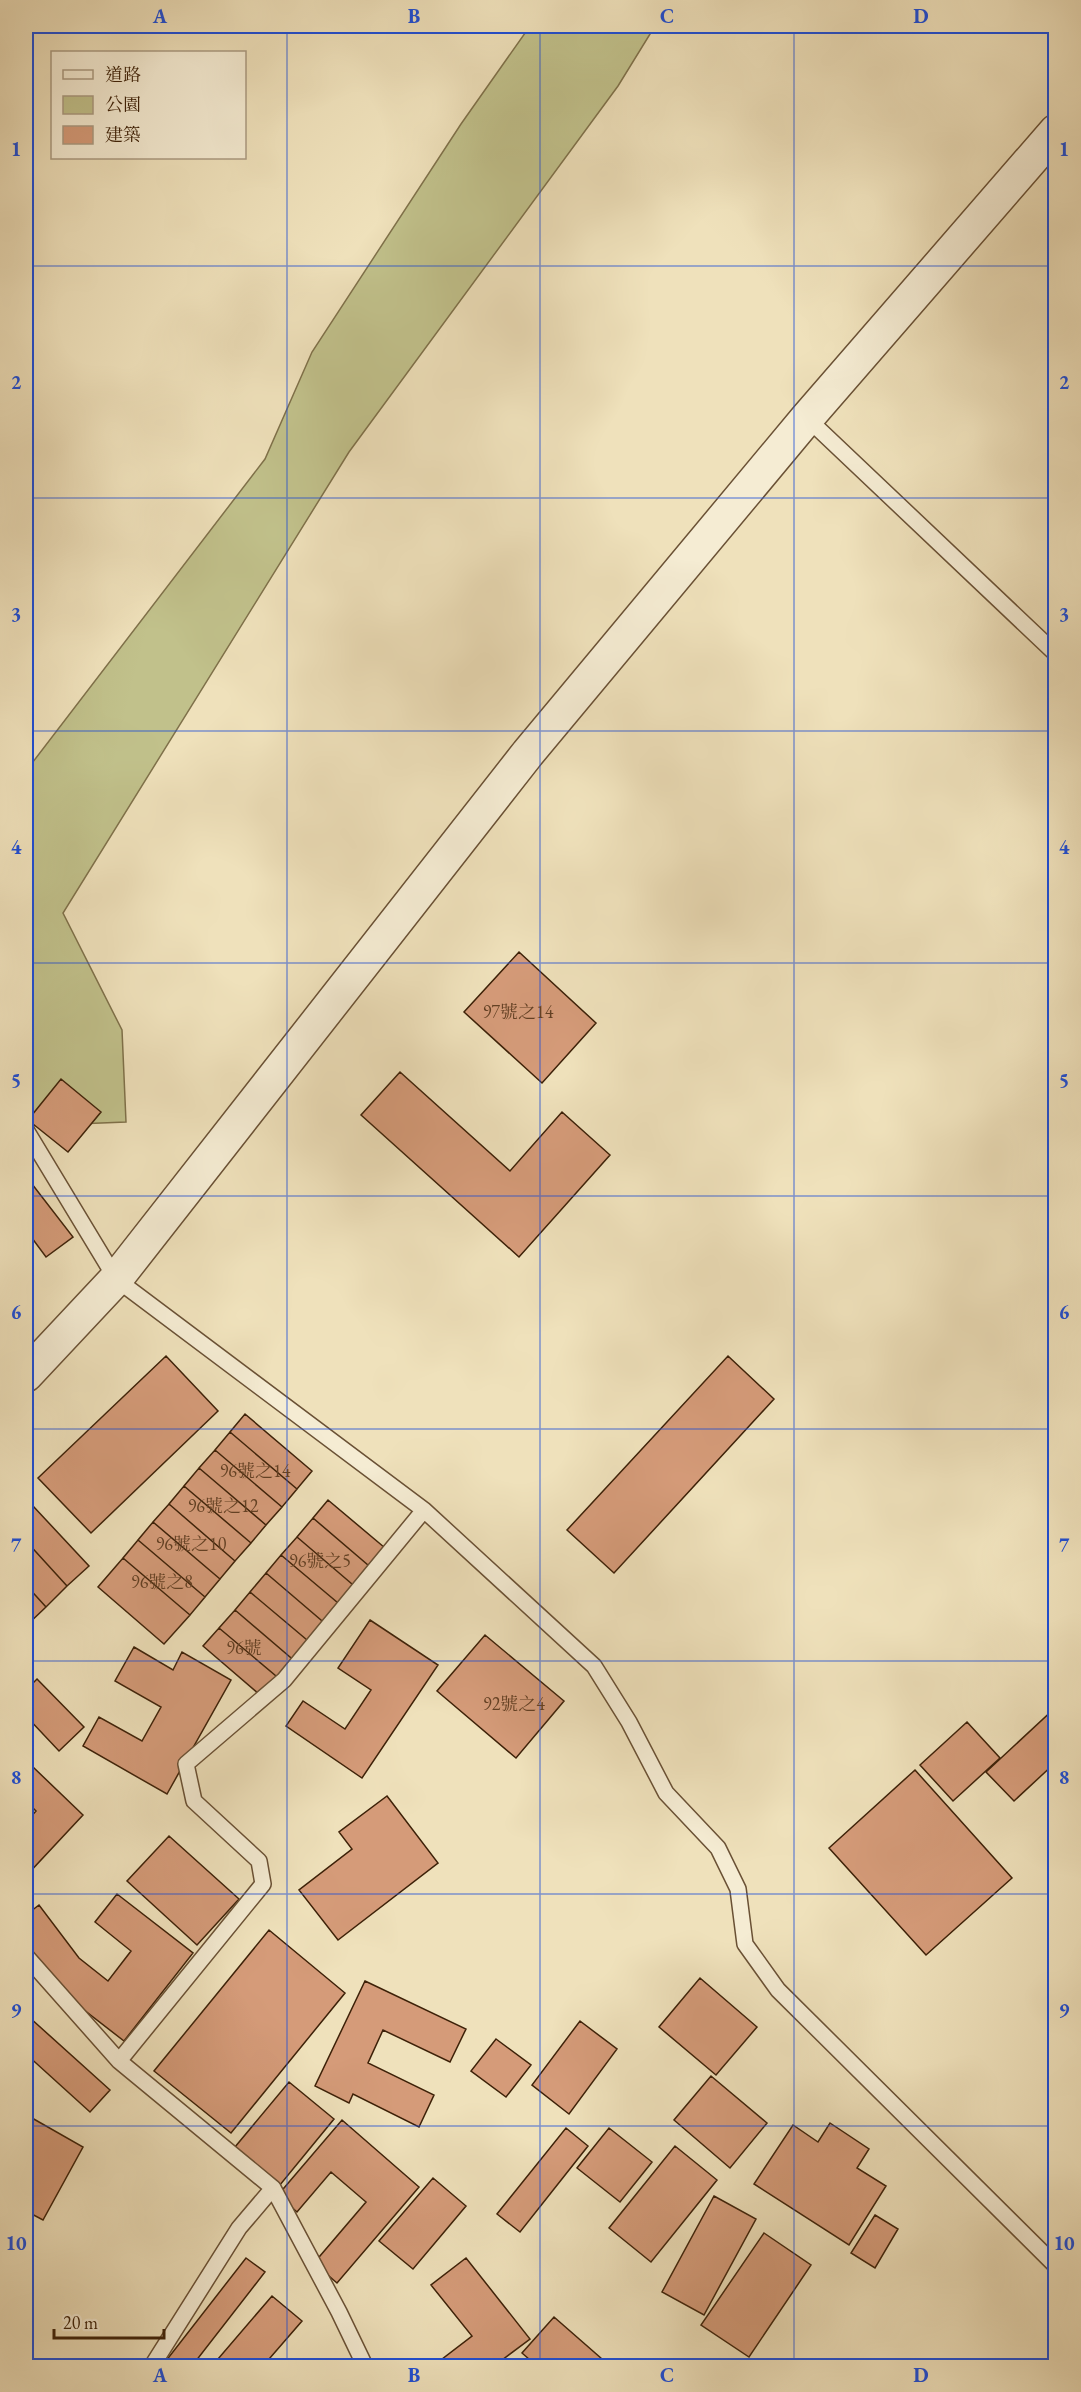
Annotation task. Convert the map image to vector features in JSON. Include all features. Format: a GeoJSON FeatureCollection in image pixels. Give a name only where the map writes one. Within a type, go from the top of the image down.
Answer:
{"type":"FeatureCollection","features":[{"type":"Feature","properties":{"kind":"street"},"geometry":{"type":"LineString","coordinates":[[26,1375],[116,1279],[528,753],[807,418],[1056,131]]}},
{"type":"Feature","properties":{"kind":"lane"},"geometry":{"type":"LineString","coordinates":[[807,418],[1056,654]]}},
{"type":"Feature","properties":{"kind":"lane"},"geometry":{"type":"LineString","coordinates":[[26,1130],[116,1279],[424,1510],[594,1666],[629,1722],[666,1793],[718,1848],[738,1889],[745,1944],[778,1990],[1056,2266]]}},
{"type":"Feature","properties":{"kind":"lane"},"geometry":{"type":"LineString","coordinates":[[120,2061],[263,1884],[260,1861],[194,1802],[186,1764],[284,1680],[424,1510]]}},
{"type":"Feature","properties":{"kind":"lane"},"geometry":{"type":"LineString","coordinates":[[26,1956],[120,2061],[273,2188],[339,2312],[365,2367]]}},
{"type":"Feature","properties":{"kind":"lane"},"geometry":{"type":"LineString","coordinates":[[152,2367],[239,2228],[273,2188]]}},
{"type":"Feature","properties":{"kind":"green space"},"geometry":{"type":"Polygon","coordinates":[[[530,26],[655,26],[618,86],[349,452],[63,913],[122,1030],[126,1122],[26,1126],[26,771],[265,459],[312,352],[461,124],[530,26]]]}},
{"type":"Feature","properties":{"kind":"building"},"geometry":{"type":"Polygon","coordinates":[[[519,952],[596,1023],[542,1083],[464,1012],[519,952]]]}},
{"type":"Feature","properties":{"kind":"building"},"geometry":{"type":"Polygon","coordinates":[[[400,1072],[510,1171],[562,1112],[610,1155],[519,1257],[361,1115],[400,1072]]]}},
{"type":"Feature","properties":{"kind":"building"},"geometry":{"type":"Polygon","coordinates":[[[61,1079],[101,1112],[68,1152],[28,1120],[61,1079]]]}},
{"type":"Feature","properties":{"kind":"building"},"geometry":{"type":"Polygon","coordinates":[[[32,1184],[73,1237],[46,1257],[26,1230],[26,1189],[32,1184]]]}},
{"type":"Feature","properties":{"kind":"building"},"geometry":{"type":"Polygon","coordinates":[[[166,1356],[218,1411],[91,1533],[38,1478],[166,1356]]]}},
{"type":"Feature","properties":{"kind":"building"},"geometry":{"type":"Polygon","coordinates":[[[728,1356],[774,1399],[614,1573],[567,1530],[728,1356]]]}},
{"type":"Feature","properties":{"kind":"building"},"geometry":{"type":"Polygon","coordinates":[[[245,1414],[312,1471],[297,1489],[230,1432],[245,1414]]]}},
{"type":"Feature","properties":{"kind":"building"},"geometry":{"type":"Polygon","coordinates":[[[230,1432],[297,1489],[282,1507],[215,1450],[230,1432]]]}},
{"type":"Feature","properties":{"kind":"building"},"geometry":{"type":"Polygon","coordinates":[[[215,1450],[282,1507],[266,1525],[199,1468],[215,1450]]]}},
{"type":"Feature","properties":{"kind":"building"},"geometry":{"type":"Polygon","coordinates":[[[199,1468],[266,1525],[251,1543],[184,1486],[199,1468]]]}},
{"type":"Feature","properties":{"kind":"building"},"geometry":{"type":"Polygon","coordinates":[[[184,1486],[251,1543],[235,1561],[169,1504],[184,1486]]]}},
{"type":"Feature","properties":{"kind":"building"},"geometry":{"type":"Polygon","coordinates":[[[328,1500],[391,1553],[375,1571],[313,1518],[328,1500]]]}},
{"type":"Feature","properties":{"kind":"building"},"geometry":{"type":"Polygon","coordinates":[[[169,1504],[235,1561],[220,1579],[153,1522],[169,1504]]]}},
{"type":"Feature","properties":{"kind":"building"},"geometry":{"type":"Polygon","coordinates":[[[33,1506],[89,1566],[67,1586],[26,1541],[26,1513],[33,1506]]]}},
{"type":"Feature","properties":{"kind":"building"},"geometry":{"type":"Polygon","coordinates":[[[313,1518],[375,1571],[359,1590],[297,1537],[313,1518]]]}},
{"type":"Feature","properties":{"kind":"building"},"geometry":{"type":"Polygon","coordinates":[[[153,1522],[220,1579],[205,1597],[138,1540],[153,1522]]]}},
{"type":"Feature","properties":{"kind":"building"},"geometry":{"type":"Polygon","coordinates":[[[297,1537],[359,1590],[344,1608],[281,1555],[297,1537]]]}},
{"type":"Feature","properties":{"kind":"building"},"geometry":{"type":"Polygon","coordinates":[[[138,1540],[205,1597],[190,1615],[123,1558],[138,1540]]]}},
{"type":"Feature","properties":{"kind":"building"},"geometry":{"type":"Polygon","coordinates":[[[26,1541],[67,1586],[46,1607],[26,1585],[26,1541]]]}},
{"type":"Feature","properties":{"kind":"building"},"geometry":{"type":"Polygon","coordinates":[[[281,1555],[344,1608],[328,1626],[266,1573],[281,1555]]]}},
{"type":"Feature","properties":{"kind":"building"},"geometry":{"type":"Polygon","coordinates":[[[123,1558],[190,1615],[164,1644],[98,1587],[123,1558]]]}},
{"type":"Feature","properties":{"kind":"building"},"geometry":{"type":"Polygon","coordinates":[[[266,1573],[328,1626],[313,1645],[250,1592],[266,1573]]]}},
{"type":"Feature","properties":{"kind":"building"},"geometry":{"type":"Polygon","coordinates":[[[26,1585],[46,1607],[26,1626],[26,1585]]]}},
{"type":"Feature","properties":{"kind":"building"},"geometry":{"type":"Polygon","coordinates":[[[250,1592],[313,1645],[297,1663],[235,1610],[250,1592]]]}},
{"type":"Feature","properties":{"kind":"building"},"geometry":{"type":"Polygon","coordinates":[[[235,1610],[297,1663],[282,1681],[219,1628],[235,1610]]]}},
{"type":"Feature","properties":{"kind":"building"},"geometry":{"type":"Polygon","coordinates":[[[370,1620],[438,1665],[362,1778],[286,1726],[303,1701],[345,1729],[371,1690],[338,1668],[370,1620]]]}},
{"type":"Feature","properties":{"kind":"building"},"geometry":{"type":"Polygon","coordinates":[[[219,1628],[282,1681],[266,1700],[203,1646],[219,1628]]]}},
{"type":"Feature","properties":{"kind":"building"},"geometry":{"type":"Polygon","coordinates":[[[485,1635],[564,1701],[516,1758],[437,1691],[485,1635]]]}},
{"type":"Feature","properties":{"kind":"building"},"geometry":{"type":"Polygon","coordinates":[[[134,1647],[173,1670],[182,1652],[231,1680],[167,1794],[83,1746],[99,1717],[142,1741],[161,1707],[115,1681],[134,1647]]]}},
{"type":"Feature","properties":{"kind":"building"},"geometry":{"type":"Polygon","coordinates":[[[37,1679],[84,1727],[59,1751],[26,1716],[26,1690],[37,1679]]]}},
{"type":"Feature","properties":{"kind":"building"},"geometry":{"type":"Polygon","coordinates":[[[1056,1707],[1056,1762],[1014,1801],[986,1772],[1056,1707]]]}},
{"type":"Feature","properties":{"kind":"building"},"geometry":{"type":"Polygon","coordinates":[[[967,1722],[1000,1758],[953,1801],[920,1765],[967,1722]]]}},
{"type":"Feature","properties":{"kind":"building"},"geometry":{"type":"Polygon","coordinates":[[[33,1767],[83,1815],[26,1876],[26,1822],[36,1811],[26,1801],[26,1775],[33,1767]]]}},
{"type":"Feature","properties":{"kind":"building"},"geometry":{"type":"Polygon","coordinates":[[[915,1770],[1012,1878],[926,1955],[829,1848],[915,1770]]]}},
{"type":"Feature","properties":{"kind":"building"},"geometry":{"type":"Polygon","coordinates":[[[387,1796],[438,1863],[338,1940],[299,1890],[352,1849],[339,1832],[387,1796]]]}},
{"type":"Feature","properties":{"kind":"building"},"geometry":{"type":"Polygon","coordinates":[[[169,1836],[239,1899],[197,1945],[127,1881],[169,1836]]]}},
{"type":"Feature","properties":{"kind":"building"},"geometry":{"type":"Polygon","coordinates":[[[117,1894],[193,1953],[124,2041],[57,1989],[26,1945],[26,1915],[39,1905],[79,1958],[108,1981],[131,1951],[95,1922],[117,1894]]]}},
{"type":"Feature","properties":{"kind":"building"},"geometry":{"type":"Polygon","coordinates":[[[269,1930],[345,1993],[231,2133],[154,2071],[269,1930]]]}},
{"type":"Feature","properties":{"kind":"building"},"geometry":{"type":"Polygon","coordinates":[[[700,1978],[757,2027],[716,2075],[659,2027],[700,1978]]]}},
{"type":"Feature","properties":{"kind":"building"},"geometry":{"type":"Polygon","coordinates":[[[365,1981],[466,2029],[450,2062],[383,2030],[368,2063],[434,2095],[419,2127],[353,2094],[349,2103],[315,2086],[365,1981]]]}},
{"type":"Feature","properties":{"kind":"building"},"geometry":{"type":"Polygon","coordinates":[[[29,2017],[110,2090],[90,2112],[26,2054],[26,2021],[29,2017]]]}},
{"type":"Feature","properties":{"kind":"building"},"geometry":{"type":"Polygon","coordinates":[[[580,2021],[617,2049],[569,2114],[532,2085],[580,2021]]]}},
{"type":"Feature","properties":{"kind":"building"},"geometry":{"type":"Polygon","coordinates":[[[496,2039],[531,2065],[506,2097],[471,2071],[496,2039]]]}},
{"type":"Feature","properties":{"kind":"building"},"geometry":{"type":"Polygon","coordinates":[[[711,2076],[767,2123],[730,2168],[674,2120],[711,2076]]]}},
{"type":"Feature","properties":{"kind":"building"},"geometry":{"type":"Polygon","coordinates":[[[289,2082],[334,2119],[275,2191],[230,2153],[289,2082]]]}},
{"type":"Feature","properties":{"kind":"building"},"geometry":{"type":"Polygon","coordinates":[[[32,2118],[83,2147],[43,2220],[26,2211],[26,2129],[32,2118]]]}},
{"type":"Feature","properties":{"kind":"building"},"geometry":{"type":"Polygon","coordinates":[[[342,2120],[419,2187],[337,2283],[314,2263],[366,2202],[331,2172],[297,2212],[278,2195],[342,2120]]]}},
{"type":"Feature","properties":{"kind":"building"},"geometry":{"type":"Polygon","coordinates":[[[830,2123],[869,2149],[857,2168],[886,2186],[849,2245],[754,2184],[793,2125],[818,2142],[830,2123]]]}},
{"type":"Feature","properties":{"kind":"building"},"geometry":{"type":"Polygon","coordinates":[[[566,2128],[588,2146],[520,2232],[497,2214],[566,2128]]]}},
{"type":"Feature","properties":{"kind":"building"},"geometry":{"type":"Polygon","coordinates":[[[609,2128],[652,2162],[620,2202],[577,2168],[609,2128]]]}},
{"type":"Feature","properties":{"kind":"building"},"geometry":{"type":"Polygon","coordinates":[[[675,2146],[717,2180],[651,2262],[609,2228],[675,2146]]]}},
{"type":"Feature","properties":{"kind":"building"},"geometry":{"type":"Polygon","coordinates":[[[433,2178],[466,2206],[413,2269],[379,2241],[433,2178]]]}},
{"type":"Feature","properties":{"kind":"building"},"geometry":{"type":"Polygon","coordinates":[[[714,2196],[756,2219],[704,2315],[662,2292],[714,2196]]]}},
{"type":"Feature","properties":{"kind":"building"},"geometry":{"type":"Polygon","coordinates":[[[875,2215],[898,2229],[875,2268],[851,2253],[875,2215]]]}},
{"type":"Feature","properties":{"kind":"building"},"geometry":{"type":"Polygon","coordinates":[[[764,2233],[811,2265],[749,2357],[701,2325],[764,2233]]]}},
{"type":"Feature","properties":{"kind":"building"},"geometry":{"type":"Polygon","coordinates":[[[246,2258],[265,2272],[192,2366],[162,2366],[246,2258]]]}},
{"type":"Feature","properties":{"kind":"building"},"geometry":{"type":"Polygon","coordinates":[[[466,2258],[530,2339],[494,2366],[433,2366],[472,2336],[431,2285],[466,2258]]]}},
{"type":"Feature","properties":{"kind":"building"},"geometry":{"type":"Polygon","coordinates":[[[272,2296],[302,2321],[263,2366],[212,2366],[272,2296]]]}},
{"type":"Feature","properties":{"kind":"building"},"geometry":{"type":"Polygon","coordinates":[[[554,2317],[610,2366],[537,2366],[522,2353],[554,2317]]]}}]}
